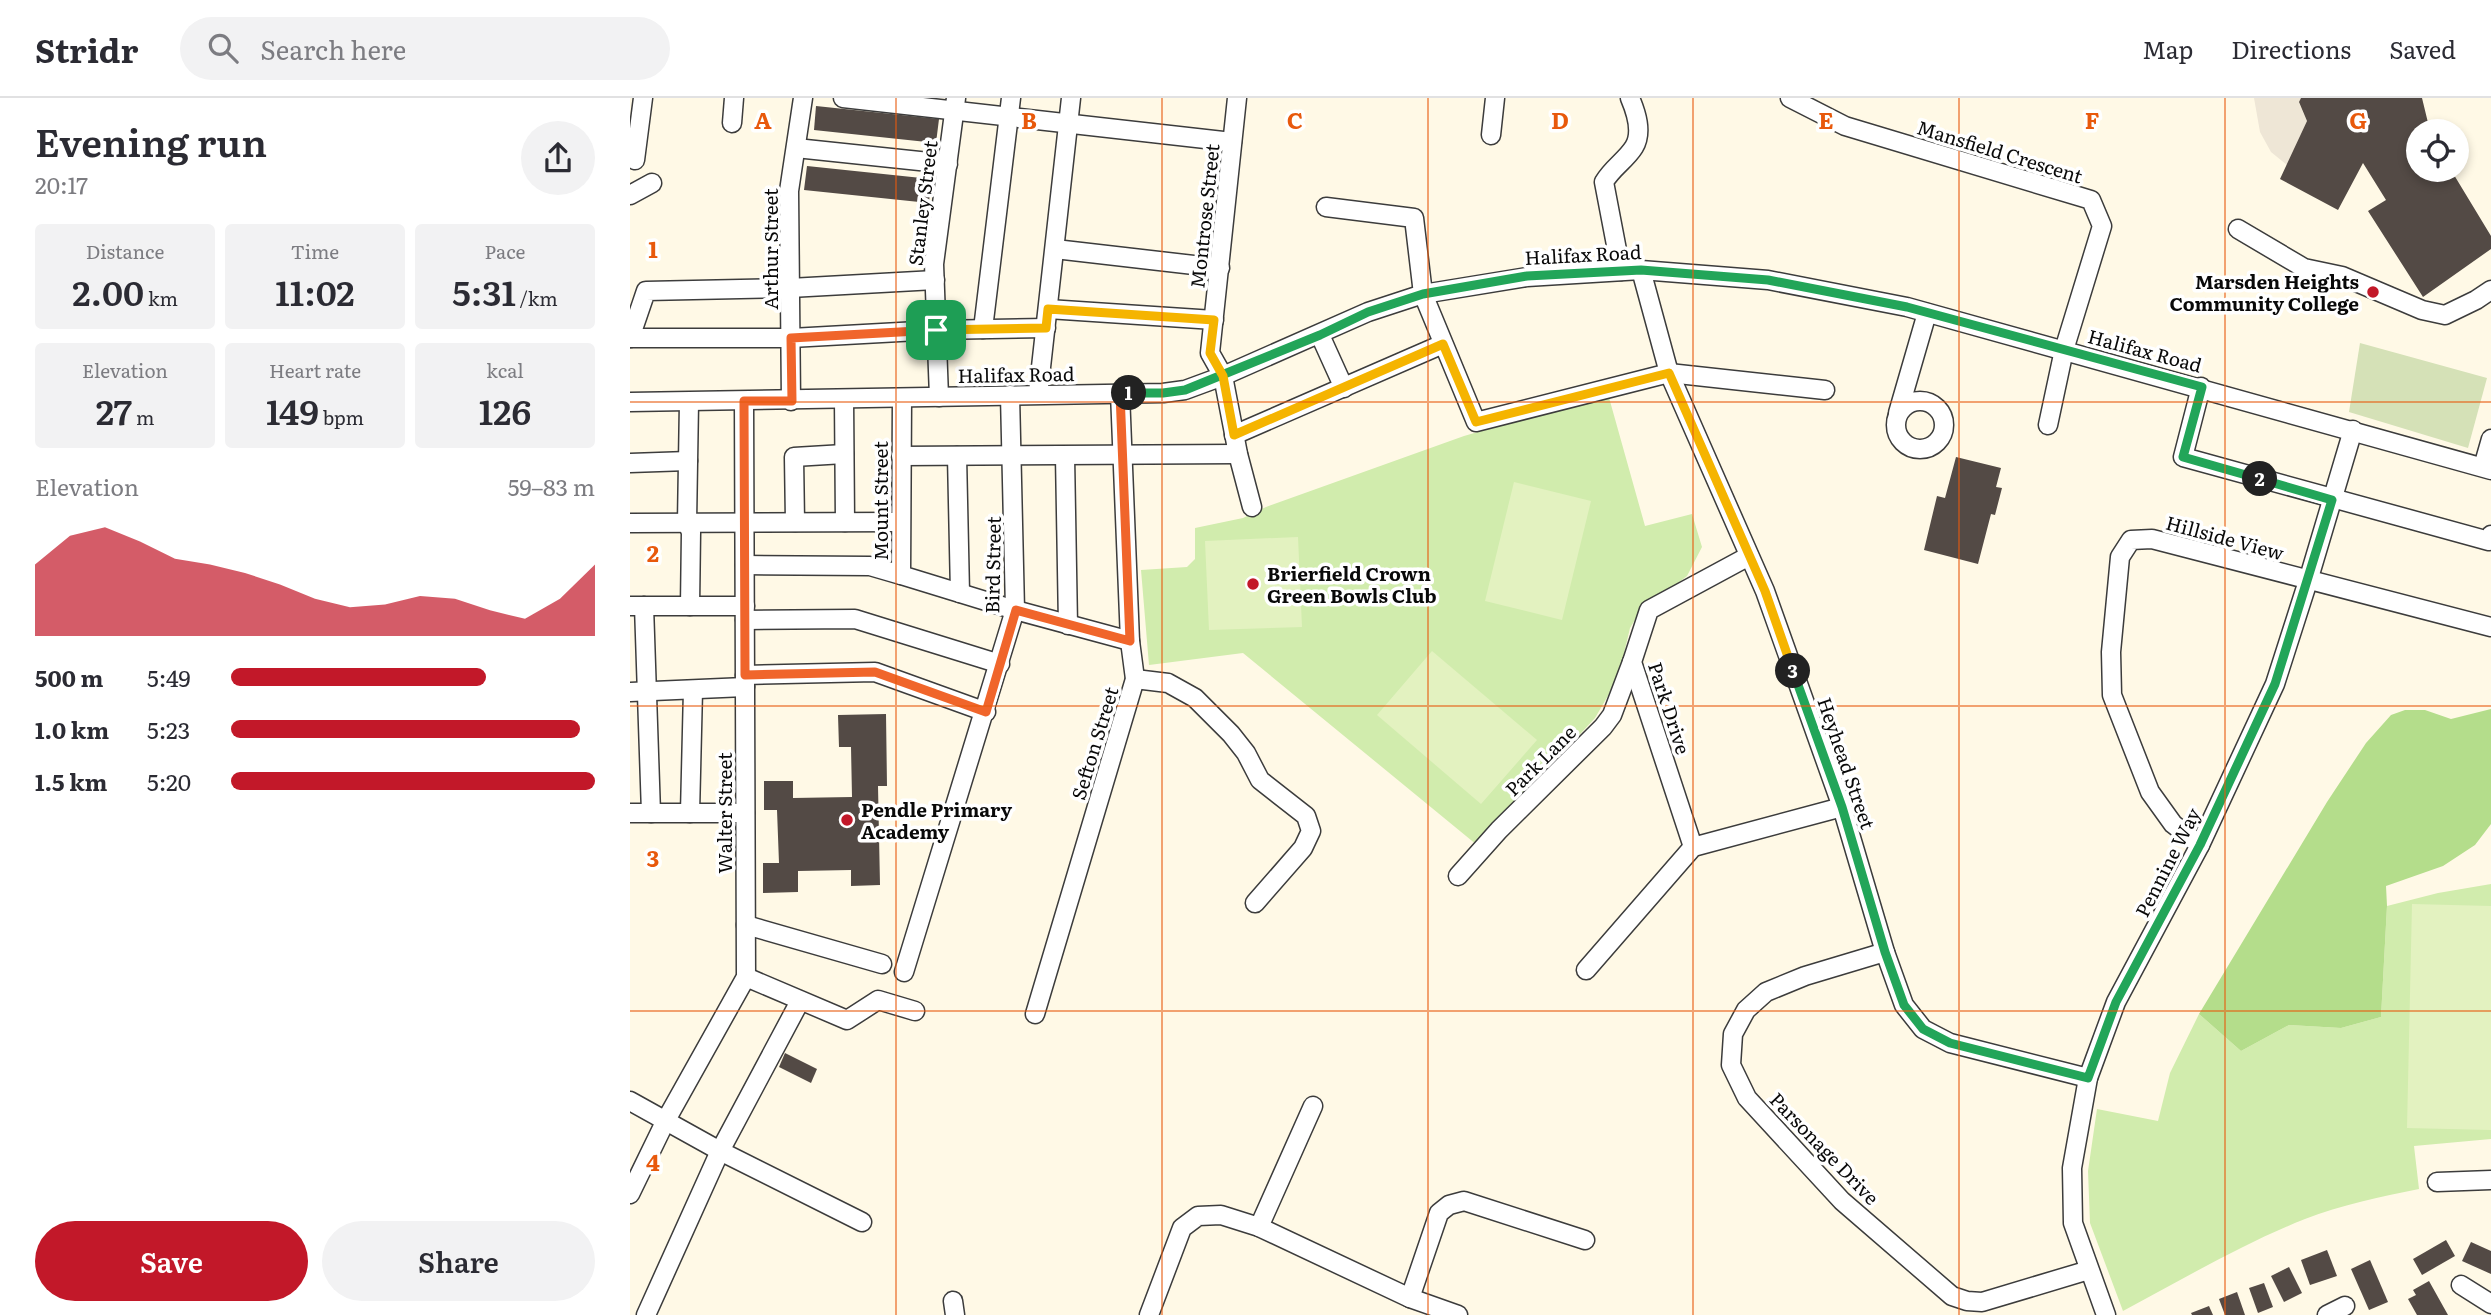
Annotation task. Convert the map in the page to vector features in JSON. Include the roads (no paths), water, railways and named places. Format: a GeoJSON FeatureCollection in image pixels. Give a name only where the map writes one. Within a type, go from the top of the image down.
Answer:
{"type":"FeatureCollection","features":[{"type":"Feature","properties":{"kind":"street"},"geometry":{"type":"LineString","coordinates":[[635,160],[643,98]]}},
{"type":"Feature","properties":{"kind":"street"},"geometry":{"type":"LineString","coordinates":[[732,122],[734,98]]}},
{"type":"Feature","properties":{"kind":"street","name":"Arthur Street"},"geometry":{"type":"LineString","coordinates":[[792,401],[789,191],[803,98]]}},
{"type":"Feature","properties":{"kind":"street"},"geometry":{"type":"LineString","coordinates":[[844,98],[1010,107],[1068,122],[1232,142]]}},
{"type":"Feature","properties":{"kind":"street"},"geometry":{"type":"LineString","coordinates":[[1038,394],[1071,98]]}},
{"type":"Feature","properties":{"kind":"street","name":"Montrose Street"},"geometry":{"type":"LineString","coordinates":[[1237,98],[1210,353],[1223,376],[1237,454],[1252,507]]}},
{"type":"Feature","properties":{"kind":"street"},"geometry":{"type":"LineString","coordinates":[[1491,135],[1495,98]]}},
{"type":"Feature","properties":{"kind":"street"},"geometry":{"type":"LineString","coordinates":[[1621,271],[1604,182],[1611,170],[1635,146],[1639,118],[1630,98]]}},
{"type":"Feature","properties":{"kind":"street","name":"Mansfield Crescent"},"geometry":{"type":"LineString","coordinates":[[1790,98],[1844,126],[2091,200],[2102,226],[2064,350]]}},
{"type":"Feature","properties":{"kind":"street","name":"Stanley Street"},"geometry":{"type":"LineString","coordinates":[[939,397],[934,264],[955,104]]}},
{"type":"Feature","properties":{"kind":"street"},"geometry":{"type":"LineString","coordinates":[[983,329],[1010,107]]}},
{"type":"Feature","properties":{"kind":"street"},"geometry":{"type":"LineString","coordinates":[[796,148],[948,164]]}},
{"type":"Feature","properties":{"kind":"street"},"geometry":{"type":"LineString","coordinates":[[630,195],[652,183]]}},
{"type":"Feature","properties":{"kind":"street"},"geometry":{"type":"LineString","coordinates":[[1326,207],[1414,218],[1423,294],[1476,422],[1669,373],[1825,390]]}},
{"type":"Feature","properties":{"kind":"street"},"geometry":{"type":"LineString","coordinates":[[2238,229],[2304,268],[2342,276],[2422,310],[2445,315],[2491,290]]}},
{"type":"Feature","properties":{"kind":"street"},"geometry":{"type":"LineString","coordinates":[[1055,248],[1220,268]]}},
{"type":"Feature","properties":{"kind":"street","name":"Halifax Road"},"geometry":{"type":"LineString","coordinates":[[630,402],[792,401],[1174,391],[1223,376],[1368,312],[1423,294],[1527,276],[1641,270],[1768,280],[1907,307],[2487,468]]}},
{"type":"Feature","properties":{"kind":"street","name":"Heyhead Street"},"geometry":{"type":"LineString","coordinates":[[1641,270],[1669,373],[1765,591],[1842,807],[1885,952],[1904,1005],[1923,1029],[1950,1043],[2088,1078]]}},
{"type":"Feature","properties":{"kind":"street"},"geometry":{"type":"LineString","coordinates":[[935,281],[646,291],[630,338],[791,338],[936,330],[1046,328]]}},
{"type":"Feature","properties":{"kind":"street"},"geometry":{"type":"LineString","coordinates":[[1048,309],[1214,320]]}},
{"type":"Feature","properties":{"kind":"street"},"geometry":{"type":"LineString","coordinates":[[1898,413],[1927,313]]}},
{"type":"Feature","properties":{"kind":"street"},"geometry":{"type":"LineString","coordinates":[[1320,335],[1343,388]]}},
{"type":"Feature","properties":{"kind":"street"},"geometry":{"type":"LineString","coordinates":[[1234,435],[1443,344]]}},
{"type":"Feature","properties":{"kind":"street"},"geometry":{"type":"LineString","coordinates":[[2048,425],[2064,350]]}},
{"type":"Feature","properties":{"kind":"street"},"geometry":{"type":"LineString","coordinates":[[2202,387],[2183,457],[2489,541],[2491,535]]}},
{"type":"Feature","properties":{"kind":"street","name":"Sefton Street"},"geometry":{"type":"LineString","coordinates":[[1035,1014],[1135,679],[1130,641],[1120,393]]}},
{"type":"Feature","properties":{"kind":"street","name":"Bird Street"},"geometry":{"type":"LineString","coordinates":[[904,972],[1016,610],[1010,395]]}},
{"type":"Feature","properties":{"kind":"street","name":"Mount Street"},"geometry":{"type":"LineString","coordinates":[[902,398],[901,575],[1130,641]]}},
{"type":"Feature","properties":{"kind":"street"},"geometry":{"type":"LineString","coordinates":[[844,399],[845,522]]}},
{"type":"Feature","properties":{"kind":"street","name":"Walter Street"},"geometry":{"type":"LineString","coordinates":[[630,1195],[666,1120],[746,977],[744,401]]}},
{"type":"Feature","properties":{"kind":"street"},"geometry":{"type":"LineString","coordinates":[[689,402],[687,523],[691,532],[690,606]]}},
{"type":"Feature","properties":{"kind":"street","name":"Pennine Way"},"geometry":{"type":"LineString","coordinates":[[2106,1315],[2073,1223],[2072,1168],[2088,1078],[2116,1002],[2200,845],[2275,684],[2353,430]]}},
{"type":"Feature","properties":{"kind":"street"},"geometry":{"type":"LineString","coordinates":[[2487,468],[2491,439]]}},
{"type":"Feature","properties":{"kind":"street"},"geometry":{"type":"LineString","coordinates":[[795,522],[794,457],[844,454]]}},
{"type":"Feature","properties":{"kind":"street"},"geometry":{"type":"LineString","coordinates":[[901,456],[1237,454]]}},
{"type":"Feature","properties":{"kind":"street"},"geometry":{"type":"LineString","coordinates":[[957,456],[960,593]]}},
{"type":"Feature","properties":{"kind":"street"},"geometry":{"type":"LineString","coordinates":[[1065,456],[1068,625]]}},
{"type":"Feature","properties":{"kind":"street"},"geometry":{"type":"LineString","coordinates":[[630,463],[688,461]]}},
{"type":"Feature","properties":{"kind":"street"},"geometry":{"type":"LineString","coordinates":[[630,523],[900,522]]}},
{"type":"Feature","properties":{"kind":"street","name":"Hillside View"},"geometry":{"type":"LineString","coordinates":[[2200,845],[2173,824],[2150,792],[2112,695],[2111,652],[2120,557],[2132,540],[2152,539],[2308,581]]}},
{"type":"Feature","properties":{"kind":"street","name":"Park Drive"},"geometry":{"type":"LineString","coordinates":[[1693,847],[1632,662],[1649,610],[1749,556]]}},
{"type":"Feature","properties":{"kind":"street"},"geometry":{"type":"LineString","coordinates":[[744,565],[870,566],[901,575]]}},
{"type":"Feature","properties":{"kind":"street"},"geometry":{"type":"LineString","coordinates":[[2308,581],[2491,626]]}},
{"type":"Feature","properties":{"kind":"street"},"geometry":{"type":"LineString","coordinates":[[651,813],[639,692],[637,606],[690,606],[745,613],[855,619],[1000,664]]}},
{"type":"Feature","properties":{"kind":"street","name":"Park Lane"},"geometry":{"type":"LineString","coordinates":[[1458,876],[1499,830],[1612,715],[1632,662]]}},
{"type":"Feature","properties":{"kind":"street"},"geometry":{"type":"LineString","coordinates":[[639,692],[693,690],[745,681],[875,672],[986,712]]}},
{"type":"Feature","properties":{"kind":"street"},"geometry":{"type":"LineString","coordinates":[[1135,679],[1168,683],[1195,698],[1247,753],[1260,780],[1306,816],[1311,831],[1303,848],[1255,902]]}},
{"type":"Feature","properties":{"kind":"street"},"geometry":{"type":"LineString","coordinates":[[690,813],[693,690]]}},
{"type":"Feature","properties":{"kind":"street"},"geometry":{"type":"LineString","coordinates":[[1612,715],[1645,703]]}},
{"type":"Feature","properties":{"kind":"street"},"geometry":{"type":"LineString","coordinates":[[1587,970],[1693,847],[1842,807]]}},
{"type":"Feature","properties":{"kind":"street"},"geometry":{"type":"LineString","coordinates":[[630,813],[745,813]]}},
{"type":"Feature","properties":{"kind":"street"},"geometry":{"type":"LineString","coordinates":[[746,925],[882,964]]}},
{"type":"Feature","properties":{"kind":"street","name":"Parsonage Drive"},"geometry":{"type":"LineString","coordinates":[[1885,952],[1805,976],[1766,992],[1746,1010],[1733,1034],[1731,1065],[1747,1098],[1842,1201],[1952,1296],[1982,1303],[2089,1270]]}},
{"type":"Feature","properties":{"kind":"street"},"geometry":{"type":"LineString","coordinates":[[746,977],[847,1020],[878,1000],[915,1010]]}},
{"type":"Feature","properties":{"kind":"street"},"geometry":{"type":"LineString","coordinates":[[646,1315],[720,1151],[800,1001]]}},
{"type":"Feature","properties":{"kind":"street"},"geometry":{"type":"LineString","coordinates":[[630,1101],[720,1151],[862,1222]]}},
{"type":"Feature","properties":{"kind":"street"},"geometry":{"type":"LineString","coordinates":[[1259,1227],[1313,1106]]}},
{"type":"Feature","properties":{"kind":"street"},"geometry":{"type":"LineString","coordinates":[[2437,1182],[2491,1180]]}},
{"type":"Feature","properties":{"kind":"street"},"geometry":{"type":"LineString","coordinates":[[1410,1298],[1439,1213],[1449,1205],[1464,1201],[1585,1240]]}},
{"type":"Feature","properties":{"kind":"street"},"geometry":{"type":"LineString","coordinates":[[1149,1315],[1182,1228],[1198,1216],[1221,1215],[1259,1227],[1410,1298],[1458,1315]]}},
{"type":"Feature","properties":{"kind":"street"},"geometry":{"type":"LineString","coordinates":[[2461,1285],[2491,1304]]}},
{"type":"Feature","properties":{"kind":"street"},"geometry":{"type":"LineString","coordinates":[[2327,1315],[2345,1306]]}},
{"type":"Feature","properties":{"kind":"place","name":"Marsden Heights Community College"},"geometry":{"type":"Point","coordinates":[2373,292]}},
{"type":"Feature","properties":{"kind":"place","name":"Brierfield Crown Green Bowls Club"},"geometry":{"type":"Point","coordinates":[1253,584]}},
{"type":"Feature","properties":{"kind":"place","name":"Pendle Primary Academy"},"geometry":{"type":"Point","coordinates":[847,820]}}]}
